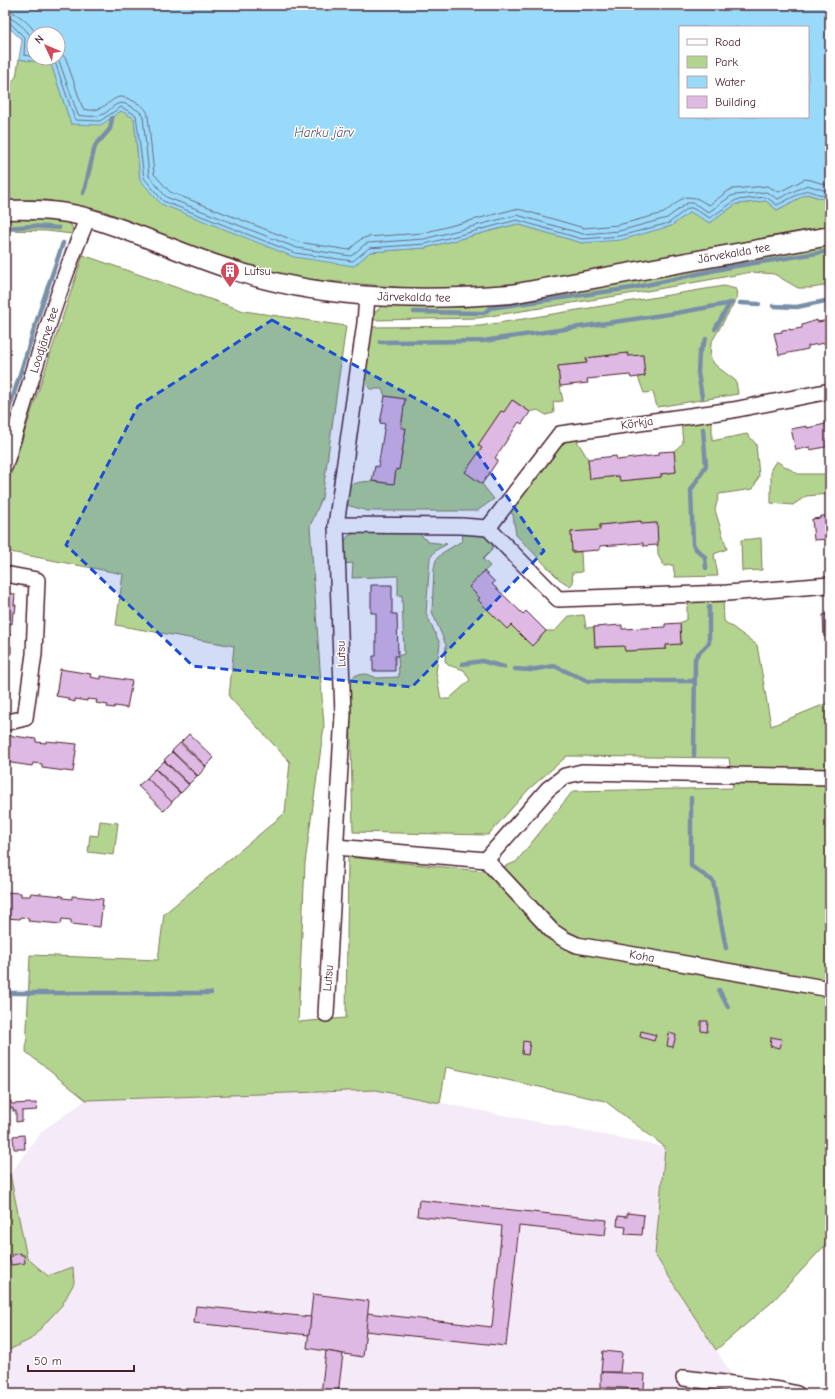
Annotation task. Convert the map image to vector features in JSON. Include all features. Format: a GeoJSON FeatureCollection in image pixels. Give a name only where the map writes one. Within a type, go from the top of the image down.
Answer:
{"type":"FeatureCollection","features":[{"type":"Feature","properties":{"kind":"street","name":"Järvekalda tee"},"geometry":{"type":"LineString","coordinates":[[5,210],[51,211],[88,217],[249,275],[297,287],[367,296],[426,298],[511,294],[830,236]]}},
{"type":"Feature","properties":{"kind":"street","name":"Loodjärve tee"},"geometry":{"type":"LineString","coordinates":[[5,465],[50,322],[78,240],[88,217]]}},
{"type":"Feature","properties":{"kind":"street","name":"Lutsu"},"geometry":{"type":"LineString","coordinates":[[326,1014],[343,714],[336,525],[365,323],[367,296]]}},
{"type":"Feature","properties":{"kind":"street","name":"Kõrkja"},"geometry":{"type":"LineString","coordinates":[[488,528],[560,434],[733,410],[830,391]]}},
{"type":"Feature","properties":{"kind":"street"},"geometry":{"type":"LineString","coordinates":[[336,525],[461,526],[488,528],[558,599],[727,593],[830,585]]}},
{"type":"Feature","properties":{"kind":"street"},"geometry":{"type":"LineString","coordinates":[[5,574],[37,580],[34,654],[24,718],[5,723]]}},
{"type":"Feature","properties":{"kind":"street"},"geometry":{"type":"LineString","coordinates":[[336,847],[486,860],[548,789],[565,776],[582,772],[830,777]]}},
{"type":"Feature","properties":{"kind":"street","name":"Koha"},"geometry":{"type":"LineString","coordinates":[[486,860],[552,931],[564,940],[576,945],[830,989]]}},
{"type":"Feature","properties":{"kind":"street"},"geometry":{"type":"LineString","coordinates":[[684,1378],[780,1390],[797,1394]]}},
{"type":"Feature","properties":{"kind":"highlighted area"},"geometry":{"type":"Polygon","coordinates":[[[272,320],[455,420],[544,551],[412,687],[193,666],[66,545],[138,406],[272,320]]]}},
{"type":"Feature","properties":{"kind":"shaded area"},"geometry":{"type":"Polygon","coordinates":[[[376,1090],[665,1147],[655,1255],[744,1394],[5,1394],[5,1352],[31,1339],[62,1305],[48,1276],[27,1257],[10,1174],[42,1131],[86,1100],[376,1090]]]}},
{"type":"Feature","properties":{"kind":"green space"},"geometry":{"type":"Polygon","coordinates":[[[19,59],[26,60],[26,66],[52,66],[71,124],[122,111],[134,118],[140,180],[354,266],[370,252],[425,248],[517,224],[582,243],[671,226],[690,211],[710,223],[736,204],[766,201],[777,210],[807,194],[830,201],[830,226],[504,286],[417,289],[294,278],[199,249],[104,211],[46,200],[5,200],[5,88],[16,77],[19,59]]]}},
{"type":"Feature","properties":{"kind":"green space"},"geometry":{"type":"Polygon","coordinates":[[[5,218],[40,218],[59,220],[71,225],[72,234],[47,231],[5,230],[5,218]]]}},
{"type":"Feature","properties":{"kind":"green space"},"geometry":{"type":"Polygon","coordinates":[[[830,244],[830,285],[811,288],[798,288],[774,274],[752,272],[647,291],[478,318],[374,320],[372,315],[382,306],[466,307],[509,302],[695,270],[830,244]]]}},
{"type":"Feature","properties":{"kind":"green space"},"geometry":{"type":"Polygon","coordinates":[[[83,255],[244,311],[346,326],[322,498],[310,526],[324,726],[305,863],[298,1022],[346,1018],[348,857],[491,872],[516,862],[573,791],[733,788],[729,758],[567,756],[529,789],[488,835],[353,832],[350,701],[347,683],[356,675],[367,674],[377,678],[399,677],[398,656],[404,654],[402,595],[398,596],[398,576],[352,578],[353,563],[344,564],[344,543],[348,536],[358,532],[419,533],[428,542],[447,544],[436,550],[430,558],[426,613],[440,644],[436,672],[441,699],[449,699],[470,680],[464,670],[448,665],[445,661],[446,645],[432,612],[434,568],[436,560],[442,553],[462,541],[463,532],[483,533],[494,543],[491,551],[483,559],[490,566],[469,587],[480,598],[478,600],[507,629],[511,625],[532,646],[546,631],[555,631],[569,616],[584,615],[586,628],[594,627],[595,647],[624,646],[625,651],[666,649],[666,645],[681,644],[680,623],[687,619],[687,607],[690,600],[723,598],[724,621],[757,645],[771,726],[830,702],[830,1240],[772,1302],[716,1350],[655,1255],[665,1147],[605,1101],[446,1067],[440,1103],[376,1090],[86,1100],[26,1052],[30,955],[158,960],[164,914],[285,813],[290,762],[229,697],[234,646],[116,625],[123,574],[5,551],[5,492],[83,255]]]}},
{"type":"Feature","properties":{"kind":"green space"},"geometry":{"type":"Polygon","coordinates":[[[724,286],[736,289],[737,298],[711,343],[710,357],[715,365],[736,381],[738,394],[657,407],[653,392],[644,393],[638,377],[645,376],[643,355],[628,356],[627,353],[587,358],[587,363],[558,366],[563,401],[553,402],[554,413],[546,415],[538,410],[530,412],[513,400],[504,412],[501,411],[478,445],[482,448],[465,472],[482,484],[494,499],[477,511],[368,511],[343,504],[346,488],[351,485],[363,482],[382,482],[394,484],[396,469],[399,469],[406,429],[401,428],[405,399],[385,396],[382,389],[370,389],[364,381],[371,327],[480,326],[724,286]]]}},
{"type":"Feature","properties":{"kind":"green space"},"geometry":{"type":"Polygon","coordinates":[[[712,420],[712,441],[747,434],[756,444],[759,476],[753,489],[719,494],[715,510],[727,549],[714,554],[718,576],[675,577],[673,565],[664,566],[658,555],[657,523],[641,524],[641,521],[600,525],[600,530],[571,532],[572,552],[581,552],[582,572],[572,573],[573,583],[570,586],[559,579],[516,535],[513,515],[509,510],[561,443],[574,436],[588,459],[590,479],[619,476],[620,481],[661,477],[661,474],[676,472],[674,451],[683,443],[681,422],[712,420]]]}},
{"type":"Feature","properties":{"kind":"green space"},"geometry":{"type":"Polygon","coordinates":[[[776,461],[798,474],[830,474],[830,494],[806,496],[793,505],[771,503],[771,469],[776,461]]]}},
{"type":"Feature","properties":{"kind":"green space"},"geometry":{"type":"Polygon","coordinates":[[[761,538],[762,570],[742,571],[741,540],[761,538]]]}},
{"type":"Feature","properties":{"kind":"green space"},"geometry":{"type":"Polygon","coordinates":[[[100,821],[118,823],[114,855],[88,852],[90,835],[98,836],[100,821]]]}},
{"type":"Feature","properties":{"kind":"green space"},"geometry":{"type":"Polygon","coordinates":[[[5,1174],[10,1174],[27,1258],[48,1276],[73,1267],[74,1283],[62,1305],[31,1339],[5,1352],[5,1174]]]}},
{"type":"Feature","properties":{"kind":"water","name":"Harku järv"},"geometry":{"type":"Polygon","coordinates":[[[5,5],[830,5],[830,201],[807,194],[777,210],[766,201],[736,204],[710,223],[690,212],[671,226],[621,240],[582,243],[517,224],[425,248],[370,252],[354,266],[294,257],[161,204],[140,180],[134,118],[121,111],[101,125],[71,124],[52,66],[66,66],[66,26],[26,26],[26,60],[19,59],[22,40],[5,24],[5,5]]]}},
{"type":"Feature","properties":{"kind":"building"},"geometry":{"type":"Polygon","coordinates":[[[817,320],[817,322],[830,320],[830,342],[808,346],[808,349],[779,355],[774,333],[782,332],[782,330],[802,328],[802,325],[817,320]]]}},
{"type":"Feature","properties":{"kind":"building"},"geometry":{"type":"Polygon","coordinates":[[[628,353],[628,356],[643,355],[645,376],[631,378],[630,375],[587,379],[588,383],[560,386],[558,366],[587,363],[586,358],[628,353]]]}},
{"type":"Feature","properties":{"kind":"building"},"geometry":{"type":"Polygon","coordinates":[[[385,396],[405,399],[401,428],[406,428],[399,470],[396,469],[394,484],[372,481],[375,466],[378,467],[385,424],[380,423],[385,396]]]}},
{"type":"Feature","properties":{"kind":"building"},"geometry":{"type":"Polygon","coordinates":[[[512,400],[530,412],[522,424],[519,422],[495,458],[498,460],[482,484],[465,472],[482,448],[478,445],[501,411],[504,412],[512,400]]]}},
{"type":"Feature","properties":{"kind":"building"},"geometry":{"type":"Polygon","coordinates":[[[830,423],[830,446],[810,450],[810,447],[796,450],[791,429],[807,426],[807,428],[830,423]]]}},
{"type":"Feature","properties":{"kind":"building"},"geometry":{"type":"Polygon","coordinates":[[[674,451],[676,472],[661,474],[661,477],[620,481],[619,476],[590,479],[588,459],[616,456],[617,460],[659,455],[659,452],[674,451]]]}},
{"type":"Feature","properties":{"kind":"building"},"geometry":{"type":"Polygon","coordinates":[[[821,516],[828,516],[828,518],[830,518],[830,539],[814,540],[812,519],[821,518],[821,516]]]}},
{"type":"Feature","properties":{"kind":"building"},"geometry":{"type":"Polygon","coordinates":[[[641,521],[641,524],[657,523],[658,545],[643,546],[643,543],[600,546],[600,550],[572,552],[571,532],[600,530],[600,525],[641,521]]]}},
{"type":"Feature","properties":{"kind":"building"},"geometry":{"type":"Polygon","coordinates":[[[484,571],[495,582],[492,584],[523,614],[526,611],[546,631],[532,646],[511,625],[507,629],[478,600],[480,598],[469,587],[484,571]]]}},
{"type":"Feature","properties":{"kind":"building"},"geometry":{"type":"Polygon","coordinates":[[[371,585],[392,585],[392,614],[397,614],[398,656],[395,656],[395,671],[373,671],[373,656],[376,656],[376,613],[371,613],[371,585]]]}},
{"type":"Feature","properties":{"kind":"building"},"geometry":{"type":"Polygon","coordinates":[[[5,593],[15,594],[14,605],[16,605],[15,613],[13,612],[12,624],[9,623],[8,634],[10,634],[9,646],[11,646],[11,653],[9,653],[8,664],[5,664],[5,593]]]}},
{"type":"Feature","properties":{"kind":"building"},"geometry":{"type":"Polygon","coordinates":[[[830,614],[830,636],[824,637],[823,615],[830,614]]]}},
{"type":"Feature","properties":{"kind":"building"},"geometry":{"type":"Polygon","coordinates":[[[680,623],[681,644],[666,645],[666,649],[625,651],[624,646],[595,647],[594,627],[622,625],[622,629],[665,627],[665,624],[680,623]]]}},
{"type":"Feature","properties":{"kind":"building"},"geometry":{"type":"Polygon","coordinates":[[[60,669],[91,674],[90,677],[101,679],[101,676],[132,681],[127,708],[115,706],[114,708],[107,707],[108,705],[96,703],[97,700],[87,699],[87,701],[75,699],[75,702],[68,700],[68,698],[56,696],[60,669]]]}},
{"type":"Feature","properties":{"kind":"building"},"geometry":{"type":"Polygon","coordinates":[[[189,734],[214,758],[206,766],[181,742],[189,734]]]}},
{"type":"Feature","properties":{"kind":"building"},"geometry":{"type":"Polygon","coordinates":[[[6,735],[36,739],[36,742],[46,743],[46,741],[77,744],[73,772],[42,768],[42,764],[33,763],[32,766],[5,762],[6,735]]]}},
{"type":"Feature","properties":{"kind":"building"},"geometry":{"type":"Polygon","coordinates":[[[180,743],[206,767],[198,776],[172,751],[180,743]]]}},
{"type":"Feature","properties":{"kind":"building"},"geometry":{"type":"Polygon","coordinates":[[[172,752],[197,776],[189,784],[164,760],[172,752]]]}},
{"type":"Feature","properties":{"kind":"building"},"geometry":{"type":"Polygon","coordinates":[[[164,761],[189,785],[181,793],[156,769],[164,761]]]}},
{"type":"Feature","properties":{"kind":"building"},"geometry":{"type":"Polygon","coordinates":[[[155,769],[180,793],[172,802],[147,778],[155,769]]]}},
{"type":"Feature","properties":{"kind":"building"},"geometry":{"type":"Polygon","coordinates":[[[147,778],[172,802],[164,811],[138,786],[147,778]]]}},
{"type":"Feature","properties":{"kind":"building"},"geometry":{"type":"Polygon","coordinates":[[[5,892],[21,893],[21,896],[30,896],[31,893],[63,896],[63,898],[72,899],[72,896],[103,899],[100,927],[71,924],[71,920],[62,919],[61,924],[28,921],[29,918],[21,917],[20,919],[5,918],[5,892]]]}},
{"type":"Feature","properties":{"kind":"building"},"geometry":{"type":"Polygon","coordinates":[[[701,1021],[708,1021],[707,1032],[701,1031],[701,1021]]]}},
{"type":"Feature","properties":{"kind":"building"},"geometry":{"type":"Polygon","coordinates":[[[641,1031],[656,1035],[654,1041],[640,1037],[641,1031]]]}},
{"type":"Feature","properties":{"kind":"building"},"geometry":{"type":"Polygon","coordinates":[[[669,1033],[676,1035],[673,1047],[667,1046],[669,1033]]]}},
{"type":"Feature","properties":{"kind":"building"},"geometry":{"type":"Polygon","coordinates":[[[771,1037],[782,1039],[780,1048],[770,1046],[771,1037]]]}},
{"type":"Feature","properties":{"kind":"building"},"geometry":{"type":"Polygon","coordinates":[[[523,1041],[530,1042],[528,1055],[522,1054],[523,1041]]]}},
{"type":"Feature","properties":{"kind":"building"},"geometry":{"type":"Polygon","coordinates":[[[5,1101],[11,1101],[11,1104],[36,1103],[37,1110],[22,1111],[22,1121],[16,1122],[16,1111],[13,1111],[13,1108],[5,1108],[5,1101]]]}},
{"type":"Feature","properties":{"kind":"building"},"geometry":{"type":"Polygon","coordinates":[[[24,1135],[25,1149],[14,1149],[13,1136],[24,1135]]]}},
{"type":"Feature","properties":{"kind":"building"},"geometry":{"type":"Polygon","coordinates":[[[419,1200],[607,1220],[605,1235],[519,1226],[506,1346],[365,1331],[367,1313],[492,1327],[502,1226],[417,1216],[419,1200]]]}},
{"type":"Feature","properties":{"kind":"building"},"geometry":{"type":"Polygon","coordinates":[[[627,1213],[644,1215],[642,1235],[625,1234],[626,1227],[617,1226],[618,1216],[627,1217],[627,1213]]]}},
{"type":"Feature","properties":{"kind":"building"},"geometry":{"type":"Polygon","coordinates":[[[21,1253],[21,1255],[24,1255],[25,1263],[11,1265],[9,1257],[21,1253]]]}},
{"type":"Feature","properties":{"kind":"building"},"geometry":{"type":"Polygon","coordinates":[[[313,1294],[369,1301],[363,1357],[307,1348],[313,1294]]]}},
{"type":"Feature","properties":{"kind":"building"},"geometry":{"type":"Polygon","coordinates":[[[196,1306],[311,1317],[309,1335],[194,1323],[196,1306]]]}},
{"type":"Feature","properties":{"kind":"building"},"geometry":{"type":"Polygon","coordinates":[[[326,1351],[343,1354],[338,1394],[321,1394],[326,1351]]]}},
{"type":"Feature","properties":{"kind":"building"},"geometry":{"type":"Polygon","coordinates":[[[603,1351],[622,1353],[620,1372],[601,1372],[603,1351]]]}},
{"type":"Feature","properties":{"kind":"building"},"geometry":{"type":"Polygon","coordinates":[[[601,1372],[645,1374],[644,1389],[601,1387],[601,1372]]]}},
{"type":"Feature","properties":{"kind":"waterway"},"geometry":{"type":"LineString","coordinates":[[83,193],[95,146],[110,129],[112,118]]}},
{"type":"Feature","properties":{"kind":"waterway"},"geometry":{"type":"LineString","coordinates":[[5,228],[32,226],[59,228]]}},
{"type":"Feature","properties":{"kind":"waterway"},"geometry":{"type":"LineString","coordinates":[[5,422],[63,243]]}},
{"type":"Feature","properties":{"kind":"waterway"},"geometry":{"type":"LineString","coordinates":[[414,312],[484,313],[490,308],[632,288],[730,267],[830,251]]}},
{"type":"Feature","properties":{"kind":"waterway"},"geometry":{"type":"LineString","coordinates":[[773,306],[797,307],[830,300]]}},
{"type":"Feature","properties":{"kind":"waterway"},"geometry":{"type":"LineString","coordinates":[[715,329],[730,303]]}},
{"type":"Feature","properties":{"kind":"waterway"},"geometry":{"type":"LineString","coordinates":[[380,342],[483,341],[676,313],[732,303]]}},
{"type":"Feature","properties":{"kind":"waterway"},"geometry":{"type":"LineString","coordinates":[[740,303],[759,304]]}},
{"type":"Feature","properties":{"kind":"waterway"},"geometry":{"type":"LineString","coordinates":[[702,397],[698,373],[699,353],[706,339]]}},
{"type":"Feature","properties":{"kind":"waterway"},"geometry":{"type":"LineString","coordinates":[[703,429],[706,466],[691,490],[693,544],[705,557],[706,568]]}},
{"type":"Feature","properties":{"kind":"waterway"},"geometry":{"type":"LineString","coordinates":[[694,755],[695,659],[709,643],[709,607]]}},
{"type":"Feature","properties":{"kind":"waterway"},"geometry":{"type":"LineString","coordinates":[[462,664],[482,661],[504,667]]}},
{"type":"Feature","properties":{"kind":"waterway"},"geometry":{"type":"LineString","coordinates":[[515,669],[530,670],[554,666],[588,681],[694,681]]}},
{"type":"Feature","properties":{"kind":"waterway"},"geometry":{"type":"LineString","coordinates":[[691,798],[691,866],[713,881],[726,948]]}},
{"type":"Feature","properties":{"kind":"waterway"},"geometry":{"type":"LineString","coordinates":[[719,990],[728,1007]]}},
{"type":"Feature","properties":{"kind":"waterway"},"geometry":{"type":"LineString","coordinates":[[5,993],[211,993]]}},
{"type":"Feature","properties":{"kind":"place","name":"Lutsu"},"geometry":{"type":"Point","coordinates":[230,288]}}]}
